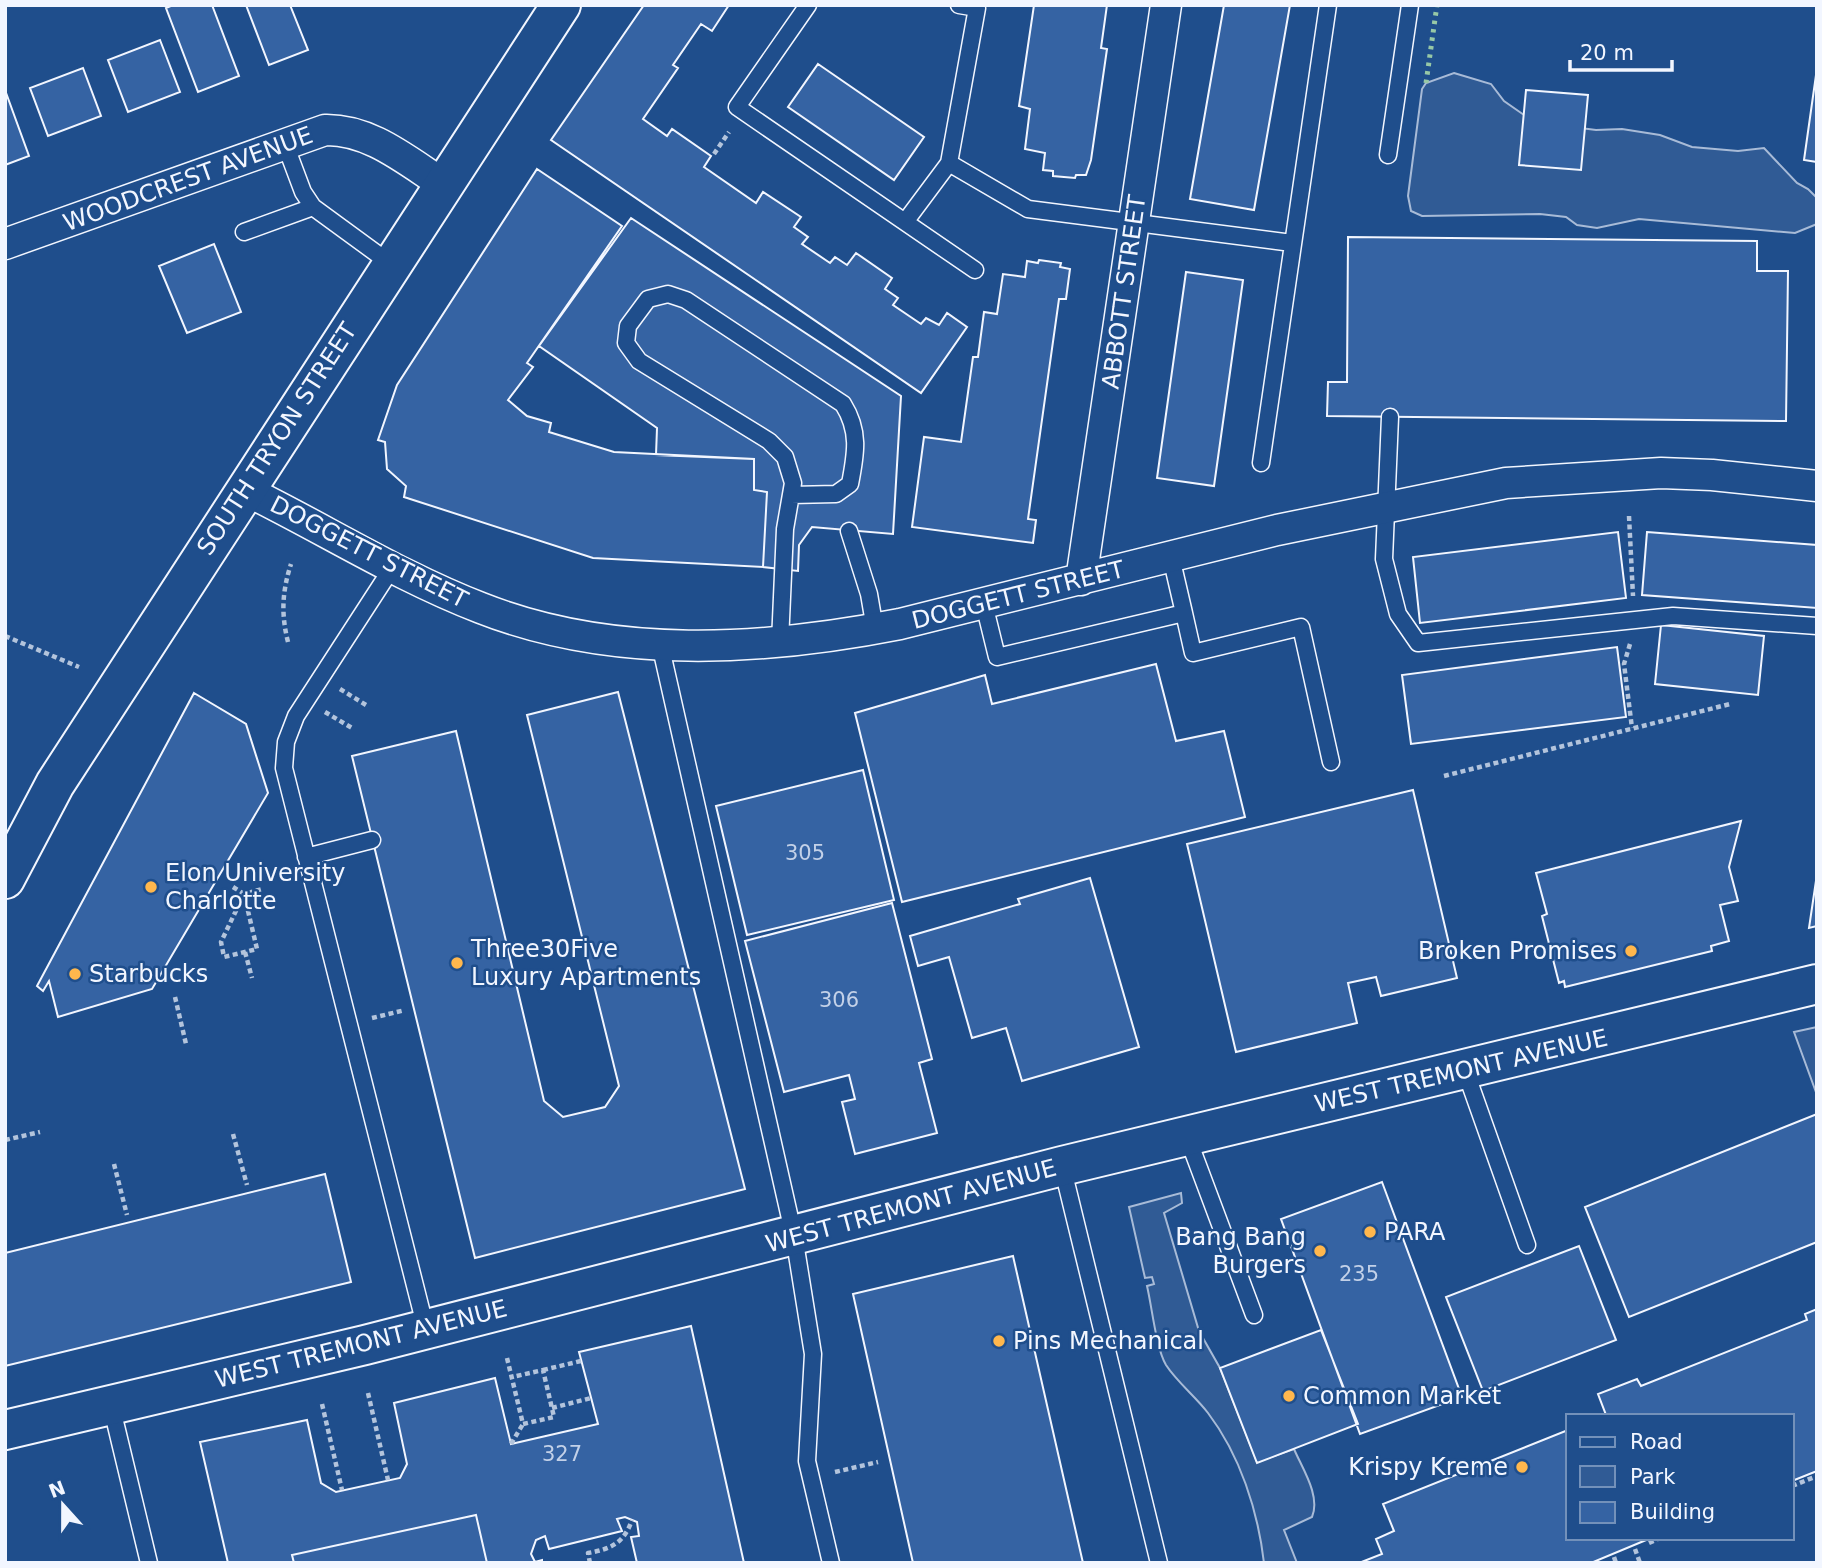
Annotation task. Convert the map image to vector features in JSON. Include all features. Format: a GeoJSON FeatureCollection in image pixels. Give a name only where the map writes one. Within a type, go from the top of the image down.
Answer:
{"type":"FeatureCollection","features":[{"type":"Feature","properties":{"kind":"street","name":"SOUTH TRYON STREET"},"geometry":{"type":"LineString","coordinates":[[5,879],[55,784],[243,489],[561,5]]}},
{"type":"Feature","properties":{"kind":"street","name":"ABBOTT STREET"},"geometry":{"type":"LineString","coordinates":[[1081,579],[1166,5]]}},
{"type":"Feature","properties":{"kind":"street","name":"WOODCREST AVENUE"},"geometry":{"type":"LineString","coordinates":[[5,244],[325,130],[357,133],[443,184]]}},
{"type":"Feature","properties":{"kind":"street","name":"DOGGETT STREET"},"geometry":{"type":"LineString","coordinates":[[243,489],[391,568],[482,609],[520,621],[598,638],[660,644],[780,642],[875,629],[1384,506],[1506,483],[1648,474],[1712,475],[1817,486]]}},
{"type":"Feature","properties":{"kind":"street","name":"WEST TREMONT AVENUE"},"geometry":{"type":"LineString","coordinates":[[5,1430],[426,1329],[1062,1166],[1817,984]]}},
{"type":"Feature","properties":{"kind":"lane"},"geometry":{"type":"LineString","coordinates":[[808,5],[737,107],[975,270]]}},
{"type":"Feature","properties":{"kind":"lane"},"geometry":{"type":"LineString","coordinates":[[905,222],[949,163],[977,8],[959,5]]}},
{"type":"Feature","properties":{"kind":"lane"},"geometry":{"type":"LineString","coordinates":[[1261,463],[1328,5]]}},
{"type":"Feature","properties":{"kind":"lane"},"geometry":{"type":"LineString","coordinates":[[1388,155],[1410,5]]}},
{"type":"Feature","properties":{"kind":"lane"},"geometry":{"type":"LineString","coordinates":[[285,144],[303,192],[313,207],[391,264]]}},
{"type":"Feature","properties":{"kind":"lane"},"geometry":{"type":"LineString","coordinates":[[949,163],[1028,209],[1292,243]]}},
{"type":"Feature","properties":{"kind":"lane"},"geometry":{"type":"LineString","coordinates":[[244,232],[313,207]]}},
{"type":"Feature","properties":{"kind":"lane"},"geometry":{"type":"LineString","coordinates":[[780,642],[780,598],[791,495],[793,483],[785,457],[769,441],[639,361],[626,343],[628,326],[648,299],[668,294],[686,300],[843,404],[853,420],[857,444],[850,484],[836,494],[791,495]]}},
{"type":"Feature","properties":{"kind":"lane"},"geometry":{"type":"LineString","coordinates":[[1390,417],[1384,506],[1384,559],[1398,614],[1418,643],[1673,616],[1817,626]]}},
{"type":"Feature","properties":{"kind":"lane"},"geometry":{"type":"LineString","coordinates":[[849,531],[869,594],[875,629]]}},
{"type":"Feature","properties":{"kind":"lane"},"geometry":{"type":"LineString","coordinates":[[1171,557],[1193,653],[1301,627],[1331,762]]}},
{"type":"Feature","properties":{"kind":"lane"},"geometry":{"type":"LineString","coordinates":[[391,568],[296,716],[286,742],[284,768],[426,1329]]}},
{"type":"Feature","properties":{"kind":"lane"},"geometry":{"type":"LineString","coordinates":[[984,604],[997,657],[1184,613]]}},
{"type":"Feature","properties":{"kind":"lane"},"geometry":{"type":"LineString","coordinates":[[660,644],[794,1236],[813,1354],[807,1461],[831,1563]]}},
{"type":"Feature","properties":{"kind":"lane"},"geometry":{"type":"LineString","coordinates":[[306,857],[372,840]]}},
{"type":"Feature","properties":{"kind":"lane"},"geometry":{"type":"LineString","coordinates":[[1465,1070],[1527,1245]]}},
{"type":"Feature","properties":{"kind":"lane"},"geometry":{"type":"LineString","coordinates":[[1187,1136],[1254,1315]]}},
{"type":"Feature","properties":{"kind":"lane"},"geometry":{"type":"LineString","coordinates":[[1062,1166],[1159,1563]]}},
{"type":"Feature","properties":{"kind":"lane"},"geometry":{"type":"LineString","coordinates":[[111,1404],[149,1563]]}},
{"type":"Feature","properties":{"kind":"path"},"geometry":{"type":"LineString","coordinates":[[1629,516],[1634,602]]}},
{"type":"Feature","properties":{"kind":"path"},"geometry":{"type":"LineString","coordinates":[[288,642],[283,600],[291,564]]}},
{"type":"Feature","properties":{"kind":"path"},"geometry":{"type":"LineString","coordinates":[[5,636],[79,667]]}},
{"type":"Feature","properties":{"kind":"path"},"geometry":{"type":"LineString","coordinates":[[1624,664],[1632,728]]}},
{"type":"Feature","properties":{"kind":"path"},"geometry":{"type":"LineString","coordinates":[[1444,776],[1730,704]]}},
{"type":"Feature","properties":{"kind":"path"},"geometry":{"type":"LineString","coordinates":[[233,887],[244,894],[257,949],[225,957],[221,942],[244,894],[262,889]]}},
{"type":"Feature","properties":{"kind":"path"},"geometry":{"type":"LineString","coordinates":[[245,952],[252,978]]}},
{"type":"Feature","properties":{"kind":"path"},"geometry":{"type":"LineString","coordinates":[[175,997],[186,1044]]}},
{"type":"Feature","properties":{"kind":"path"},"geometry":{"type":"LineString","coordinates":[[348,1023],[405,1010]]}},
{"type":"Feature","properties":{"kind":"path"},"geometry":{"type":"LineString","coordinates":[[5,1140],[40,1132]]}},
{"type":"Feature","properties":{"kind":"path"},"geometry":{"type":"LineString","coordinates":[[233,1134],[247,1185]]}},
{"type":"Feature","properties":{"kind":"path"},"geometry":{"type":"LineString","coordinates":[[114,1164],[127,1215]]}},
{"type":"Feature","properties":{"kind":"path"},"geometry":{"type":"LineString","coordinates":[[508,1358],[523,1424],[512,1444]]}},
{"type":"Feature","properties":{"kind":"path"},"geometry":{"type":"LineString","coordinates":[[512,1377],[581,1361]]}},
{"type":"Feature","properties":{"kind":"path"},"geometry":{"type":"LineString","coordinates":[[523,1424],[554,1417],[543,1370]]}},
{"type":"Feature","properties":{"kind":"path"},"geometry":{"type":"LineString","coordinates":[[368,1393],[388,1480]]}},
{"type":"Feature","properties":{"kind":"path"},"geometry":{"type":"LineString","coordinates":[[552,1408],[591,1398]]}},
{"type":"Feature","properties":{"kind":"path"},"geometry":{"type":"LineString","coordinates":[[322,1404],[342,1490]]}},
{"type":"Feature","properties":{"kind":"path"},"geometry":{"type":"LineString","coordinates":[[811,1478],[878,1462]]}},
{"type":"Feature","properties":{"kind":"path"},"geometry":{"type":"LineString","coordinates":[[1794,1485],[1817,1476]]}},
{"type":"Feature","properties":{"kind":"path"},"geometry":{"type":"LineString","coordinates":[[590,1563],[588,1553],[611,1549],[627,1534],[632,1520]]}},
{"type":"Feature","properties":{"kind":"path"},"geometry":{"type":"LineString","coordinates":[[1649,1543],[1656,1540]]}},
{"type":"Feature","properties":{"kind":"path"},"geometry":{"type":"LineString","coordinates":[[1635,1549],[1640,1563]]}},
{"type":"Feature","properties":{"kind":"green space"},"geometry":{"type":"Polygon","coordinates":[[[1454,73],[1491,84],[1504,101],[1534,122],[1660,135],[1692,147],[1738,151],[1764,148],[1797,183],[1817,198],[1817,224],[1795,233],[1639,219],[1597,228],[1577,225],[1566,217],[1540,214],[1422,216],[1411,211],[1408,196],[1422,89],[1426,83],[1454,73]]]}},
{"type":"Feature","properties":{"kind":"green space"},"geometry":{"type":"Polygon","coordinates":[[[1817,1027],[1817,1095],[1794,1032],[1817,1027]]]}},
{"type":"Feature","properties":{"kind":"green space"},"geometry":{"type":"Polygon","coordinates":[[[1181,1193],[1182,1203],[1164,1213],[1199,1331],[1220,1368],[1257,1462],[1294,1449],[1312,1491],[1312,1517],[1284,1530],[1297,1563],[1264,1563],[1252,1504],[1238,1465],[1208,1413],[1166,1365],[1163,1358],[1147,1286],[1154,1284],[1152,1277],[1145,1278],[1129,1207],[1181,1193]]]}},
{"type":"Feature","properties":{"kind":"building"},"geometry":{"type":"Polygon","coordinates":[[[173,5],[212,5],[239,76],[198,92],[166,8],[173,5]]]}},
{"type":"Feature","properties":{"kind":"building"},"geometry":{"type":"Polygon","coordinates":[[[246,5],[290,5],[308,50],[269,65],[246,5]]]}},
{"type":"Feature","properties":{"kind":"building"},"geometry":{"type":"Polygon","coordinates":[[[644,5],[729,5],[712,31],[701,24],[673,65],[678,68],[643,119],[667,136],[672,129],[711,156],[704,167],[756,203],[763,192],[801,217],[794,227],[808,237],[802,244],[830,263],[835,257],[847,265],[856,253],[892,278],[885,289],[898,298],[893,305],[921,324],[926,318],[939,325],[947,313],[967,327],[921,393],[551,140],[644,5]]]}},
{"type":"Feature","properties":{"kind":"building"},"geometry":{"type":"Polygon","coordinates":[[[1034,5],[1107,5],[1101,48],[1107,49],[1091,160],[1086,175],[1076,175],[1075,178],[1053,176],[1053,171],[1043,170],[1045,153],[1025,149],[1030,109],[1019,106],[1034,5]]]}},
{"type":"Feature","properties":{"kind":"building"},"geometry":{"type":"Polygon","coordinates":[[[1224,5],[1290,5],[1254,210],[1190,199],[1224,5]]]}},
{"type":"Feature","properties":{"kind":"building"},"geometry":{"type":"Polygon","coordinates":[[[160,40],[180,92],[128,112],[108,60],[160,40]]]}},
{"type":"Feature","properties":{"kind":"building"},"geometry":{"type":"Polygon","coordinates":[[[818,64],[924,137],[894,180],[788,107],[818,64]]]}},
{"type":"Feature","properties":{"kind":"building"},"geometry":{"type":"Polygon","coordinates":[[[83,68],[101,116],[48,136],[30,88],[83,68]]]}},
{"type":"Feature","properties":{"kind":"building"},"geometry":{"type":"Polygon","coordinates":[[[1817,68],[1817,162],[1804,160],[1817,68]]]}},
{"type":"Feature","properties":{"kind":"building"},"geometry":{"type":"Polygon","coordinates":[[[5,90],[29,156],[5,165],[5,90]]]}},
{"type":"Feature","properties":{"kind":"building"},"geometry":{"type":"Polygon","coordinates":[[[1526,90],[1588,95],[1581,170],[1519,165],[1526,90]]]}},
{"type":"Feature","properties":{"kind":"building"},"geometry":{"type":"Polygon","coordinates":[[[537,169],[622,226],[527,363],[533,367],[508,400],[527,416],[551,423],[549,432],[614,452],[754,459],[754,490],[767,492],[763,567],[593,558],[404,497],[406,486],[387,469],[385,442],[378,440],[397,385],[537,169]]]}},
{"type":"Feature","properties":{"kind":"building"},"geometry":{"type":"Polygon","coordinates":[[[631,218],[901,396],[893,534],[812,527],[799,545],[798,571],[763,567],[767,492],[754,490],[754,459],[656,455],[657,428],[539,346],[631,218]]]}},
{"type":"Feature","properties":{"kind":"building"},"geometry":{"type":"Polygon","coordinates":[[[1348,237],[1757,241],[1757,271],[1788,271],[1786,421],[1327,416],[1328,382],[1347,382],[1348,237]]]}},
{"type":"Feature","properties":{"kind":"building"},"geometry":{"type":"Polygon","coordinates":[[[214,244],[241,312],[187,333],[159,266],[214,244]]]}},
{"type":"Feature","properties":{"kind":"building"},"geometry":{"type":"Polygon","coordinates":[[[1039,260],[1061,263],[1060,267],[1070,269],[1066,299],[1059,299],[1028,519],[1036,520],[1033,543],[912,527],[924,437],[961,442],[973,357],[978,357],[984,312],[997,314],[1003,274],[1025,277],[1027,261],[1038,263],[1039,260]]]}},
{"type":"Feature","properties":{"kind":"building"},"geometry":{"type":"Polygon","coordinates":[[[1186,272],[1243,280],[1214,486],[1157,478],[1186,272]]]}},
{"type":"Feature","properties":{"kind":"building"},"geometry":{"type":"Polygon","coordinates":[[[1618,532],[1626,598],[1420,623],[1413,557],[1618,532]]]}},
{"type":"Feature","properties":{"kind":"building"},"geometry":{"type":"Polygon","coordinates":[[[1647,532],[1817,545],[1817,608],[1642,595],[1647,532]]]}},
{"type":"Feature","properties":{"kind":"building"},"geometry":{"type":"Polygon","coordinates":[[[1661,625],[1764,636],[1758,695],[1655,684],[1661,625]]]}},
{"type":"Feature","properties":{"kind":"building"},"geometry":{"type":"Polygon","coordinates":[[[1617,647],[1626,717],[1411,744],[1402,675],[1617,647]]]}},
{"type":"Feature","properties":{"kind":"building"},"geometry":{"type":"Polygon","coordinates":[[[1156,664],[1176,741],[1224,731],[1245,817],[902,902],[855,713],[985,675],[992,704],[1156,664]]]}},
{"type":"Feature","properties":{"kind":"building","name":"Three30Five Luxury Apartments"},"geometry":{"type":"Polygon","coordinates":[[[618,692],[745,1189],[475,1258],[352,756],[456,731],[544,1101],[563,1117],[605,1107],[619,1086],[527,715],[618,692]]]}},
{"type":"Feature","properties":{"kind":"building","name":"Elon University Charlotte"},"geometry":{"type":"Polygon","coordinates":[[[194,693],[246,724],[268,793],[152,989],[58,1017],[49,981],[43,991],[37,986],[194,693]]]}},
{"type":"Feature","properties":{"kind":"building"},"geometry":{"type":"Polygon","coordinates":[[[863,770],[894,900],[747,935],[716,806],[863,770]]]}},
{"type":"Feature","properties":{"kind":"building"},"geometry":{"type":"Polygon","coordinates":[[[1413,790],[1457,978],[1381,996],[1376,977],[1348,983],[1357,1023],[1236,1052],[1187,844],[1413,790]]]}},
{"type":"Feature","properties":{"kind":"building"},"geometry":{"type":"Polygon","coordinates":[[[1741,821],[1729,867],[1738,901],[1720,905],[1729,941],[1711,946],[1712,951],[1565,987],[1564,981],[1559,983],[1542,916],[1547,914],[1536,873],[1741,821]]]}},
{"type":"Feature","properties":{"kind":"building"},"geometry":{"type":"Polygon","coordinates":[[[1817,874],[1817,926],[1809,928],[1817,874]]]}},
{"type":"Feature","properties":{"kind":"building"},"geometry":{"type":"Polygon","coordinates":[[[1090,878],[1139,1047],[1022,1081],[1006,1028],[972,1038],[949,957],[918,966],[910,936],[1020,904],[1018,899],[1090,878]]]}},
{"type":"Feature","properties":{"kind":"building"},"geometry":{"type":"Polygon","coordinates":[[[892,903],[932,1059],[919,1063],[937,1133],[855,1154],[842,1102],[855,1099],[849,1075],[784,1092],[745,941],[892,903]]]}},
{"type":"Feature","properties":{"kind":"building"},"geometry":{"type":"Polygon","coordinates":[[[1817,1114],[1817,1242],[1629,1317],[1585,1207],[1817,1114]]]}},
{"type":"Feature","properties":{"kind":"building"},"geometry":{"type":"Polygon","coordinates":[[[325,1174],[351,1282],[5,1366],[5,1253],[325,1174]]]}},
{"type":"Feature","properties":{"kind":"building"},"geometry":{"type":"Polygon","coordinates":[[[1382,1182],[1462,1397],[1360,1434],[1281,1219],[1382,1182]]]}},
{"type":"Feature","properties":{"kind":"building"},"geometry":{"type":"Polygon","coordinates":[[[1579,1246],[1616,1340],[1483,1391],[1446,1297],[1579,1246]]]}},
{"type":"Feature","properties":{"kind":"building"},"geometry":{"type":"Polygon","coordinates":[[[1013,1256],[1083,1563],[913,1563],[853,1294],[1013,1256]]]}},
{"type":"Feature","properties":{"kind":"building"},"geometry":{"type":"Polygon","coordinates":[[[1817,1309],[1817,1471],[1794,1480],[1794,1414],[1606,1414],[1598,1394],[1637,1379],[1641,1386],[1807,1320],[1805,1314],[1817,1309]]]}},
{"type":"Feature","properties":{"kind":"building"},"geometry":{"type":"Polygon","coordinates":[[[691,1326],[744,1563],[637,1563],[631,1537],[639,1536],[637,1522],[625,1517],[617,1519],[622,1531],[549,1549],[545,1536],[536,1540],[531,1554],[535,1562],[542,1560],[542,1563],[487,1563],[476,1515],[292,1555],[294,1563],[228,1563],[200,1442],[307,1420],[321,1483],[336,1492],[400,1478],[407,1464],[394,1403],[495,1378],[511,1444],[598,1424],[579,1352],[691,1326]]]}},
{"type":"Feature","properties":{"kind":"building","name":"Common Market"},"geometry":{"type":"Polygon","coordinates":[[[1321,1330],[1358,1424],[1257,1463],[1220,1368],[1321,1330]]]}},
{"type":"Feature","properties":{"kind":"building","name":"Krispy Kreme"},"geometry":{"type":"Polygon","coordinates":[[[1566,1431],[1566,1540],[1646,1540],[1591,1563],[1359,1563],[1382,1554],[1376,1539],[1394,1531],[1383,1504],[1566,1431]]]}},
{"type":"Feature","properties":{"kind":"building"},"geometry":{"type":"Polygon","coordinates":[[[476,1515],[487,1563],[294,1563],[292,1555],[476,1515]]]}},
{"type":"Feature","properties":{"kind":"hedge"},"geometry":{"type":"LineString","coordinates":[[1426,83],[1437,5]]}},
{"type":"Feature","properties":{"kind":"place","name":"Elon University Charlotte"},"geometry":{"type":"Point","coordinates":[151,887]}},
{"type":"Feature","properties":{"kind":"place","name":"Broken Promises"},"geometry":{"type":"Point","coordinates":[1631,951]}},
{"type":"Feature","properties":{"kind":"place","name":"Three30Five Luxury Apartments"},"geometry":{"type":"Point","coordinates":[457,963]}},
{"type":"Feature","properties":{"kind":"place","name":"Starbucks"},"geometry":{"type":"Point","coordinates":[75,974]}},
{"type":"Feature","properties":{"kind":"place","name":"PARA"},"geometry":{"type":"Point","coordinates":[1370,1232]}},
{"type":"Feature","properties":{"kind":"place","name":"Bang Bang Burgers"},"geometry":{"type":"Point","coordinates":[1320,1251]}},
{"type":"Feature","properties":{"kind":"place","name":"Pins Mechanical"},"geometry":{"type":"Point","coordinates":[999,1341]}},
{"type":"Feature","properties":{"kind":"place","name":"Common Market"},"geometry":{"type":"Point","coordinates":[1289,1396]}},
{"type":"Feature","properties":{"kind":"place","name":"Krispy Kreme"},"geometry":{"type":"Point","coordinates":[1522,1467]}}]}
